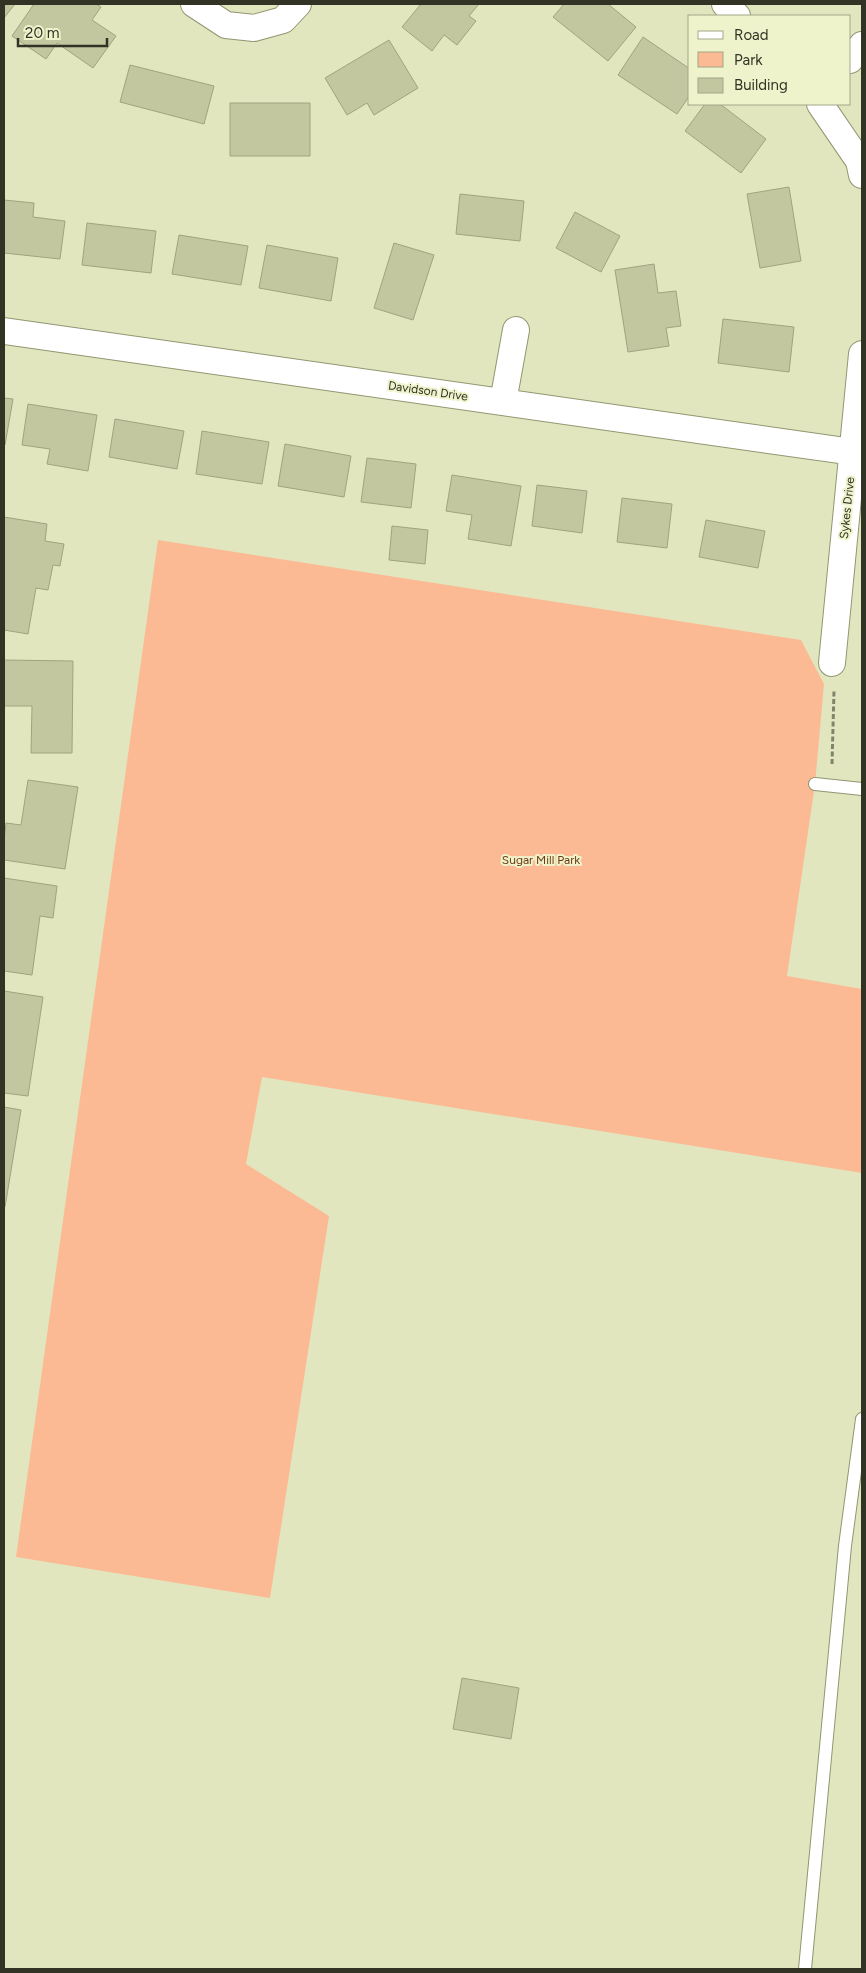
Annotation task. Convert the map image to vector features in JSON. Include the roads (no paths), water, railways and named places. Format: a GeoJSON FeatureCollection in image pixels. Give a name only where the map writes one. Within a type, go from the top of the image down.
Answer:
{"type":"FeatureCollection","features":[{"type":"Feature","properties":{"kind":"street"},"geometry":{"type":"LineString","coordinates":[[194,4],[226,25],[254,28],[283,20],[298,4]]}},
{"type":"Feature","properties":{"kind":"street"},"geometry":{"type":"LineString","coordinates":[[725,4],[736,15]]}},
{"type":"Feature","properties":{"kind":"street"},"geometry":{"type":"LineString","coordinates":[[851,59],[862,45]]}},
{"type":"Feature","properties":{"kind":"street"},"geometry":{"type":"LineString","coordinates":[[821,105],[859,161],[862,175]]}},
{"type":"Feature","properties":{"kind":"street"},"geometry":{"type":"LineString","coordinates":[[503,402],[516,330]]}},
{"type":"Feature","properties":{"kind":"street","name":"Davidson Drive"},"geometry":{"type":"LineString","coordinates":[[4,331],[853,452]]}},
{"type":"Feature","properties":{"kind":"street","name":"Sykes Drive"},"geometry":{"type":"LineString","coordinates":[[832,663],[862,354]]}},
{"type":"Feature","properties":{"kind":"lane"},"geometry":{"type":"LineString","coordinates":[[814,784],[862,789]]}},
{"type":"Feature","properties":{"kind":"lane"},"geometry":{"type":"LineString","coordinates":[[805,1969],[845,1546],[862,1419]]}},
{"type":"Feature","properties":{"kind":"park label","name":"Sugar Mill Park"},"geometry":{"type":"Point","coordinates":[541,860]}}]}
